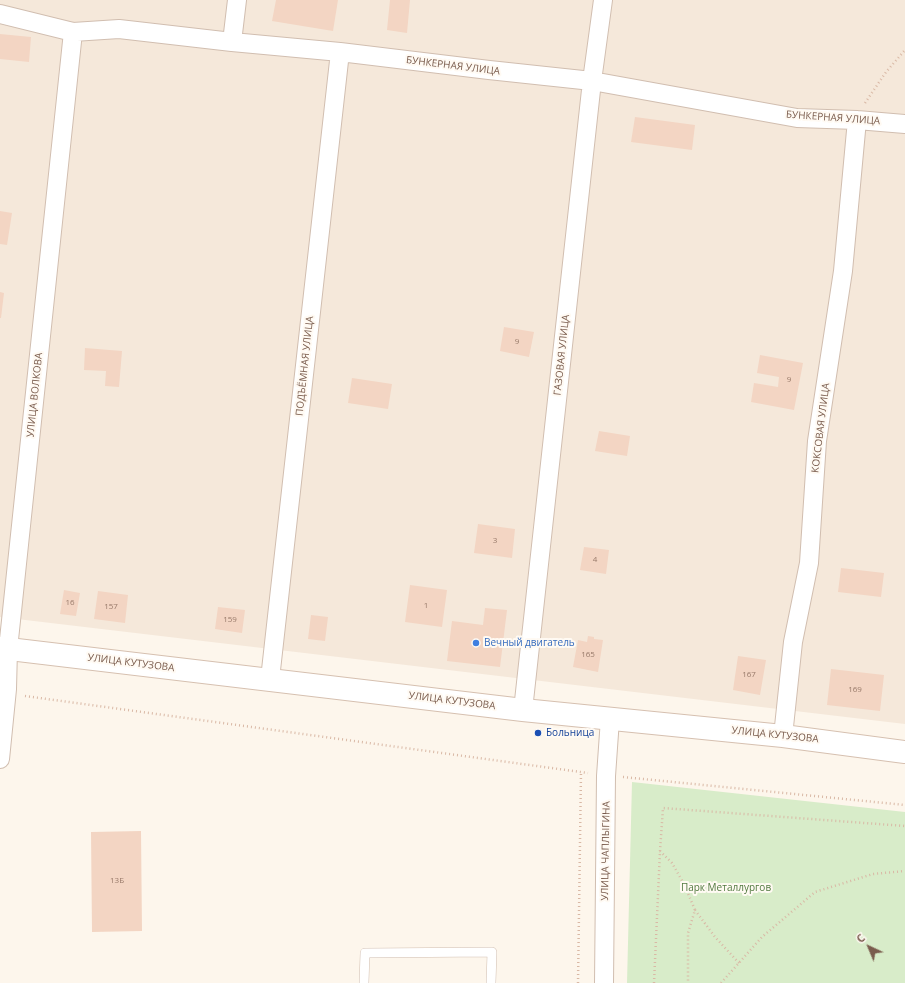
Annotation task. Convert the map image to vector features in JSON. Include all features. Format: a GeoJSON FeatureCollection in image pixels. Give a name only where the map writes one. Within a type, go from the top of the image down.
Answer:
{"type":"FeatureCollection","features":[{"type":"Feature","properties":{"kind":"main road","name":"УЛИЦА КУТУЗОВА"},"geometry":{"type":"LineString","coordinates":[[4,648],[523,710],[783,736],[905,752]]}},
{"type":"Feature","properties":{"kind":"street"},"geometry":{"type":"LineString","coordinates":[[232,42],[237,0]]}},
{"type":"Feature","properties":{"kind":"street","name":"ГАЗОВАЯ УЛИЦА"},"geometry":{"type":"LineString","coordinates":[[523,710],[592,81],[603,0]]}},
{"type":"Feature","properties":{"kind":"street","name":"БУНКЕРНАЯ УЛИЦА"},"geometry":{"type":"LineString","coordinates":[[0,14],[73,32],[118,29],[340,52],[592,81],[797,118],[857,120],[905,124]]}},
{"type":"Feature","properties":{"kind":"street","name":"УЛИЦА ВОЛКОВА"},"geometry":{"type":"LineString","coordinates":[[0,759],[7,689],[4,648],[73,32]]}},
{"type":"Feature","properties":{"kind":"street","name":"ПОДЪЁМНАЯ УЛИЦА"},"geometry":{"type":"LineString","coordinates":[[270,679],[340,52]]}},
{"type":"Feature","properties":{"kind":"street","name":"КОКСОВАЯ УЛИЦА"},"geometry":{"type":"LineString","coordinates":[[783,736],[793,642],[809,563],[817,441],[843,271],[857,120]]}},
{"type":"Feature","properties":{"kind":"street","name":"УЛИЦА ЧАПЛЫГИНА"},"geometry":{"type":"LineString","coordinates":[[604,983],[606,776],[610,719]]}},
{"type":"Feature","properties":{"kind":"lane"},"geometry":{"type":"LineString","coordinates":[[364,983],[365,953],[492,952],[491,983]]}},
{"type":"Feature","properties":{"kind":"path"},"geometry":{"type":"LineString","coordinates":[[857,120],[869,96],[886,72],[905,50]]}},
{"type":"Feature","properties":{"kind":"path"},"geometry":{"type":"LineString","coordinates":[[7,689],[28,698],[606,776],[905,805]]}},
{"type":"Feature","properties":{"kind":"path"},"geometry":{"type":"LineString","coordinates":[[578,983],[581,772]]}},
{"type":"Feature","properties":{"kind":"path"},"geometry":{"type":"LineString","coordinates":[[654,983],[663,808],[905,826]]}},
{"type":"Feature","properties":{"kind":"path"},"geometry":{"type":"LineString","coordinates":[[660,851],[672,863],[684,884],[695,910],[715,937],[739,963]]}},
{"type":"Feature","properties":{"kind":"path"},"geometry":{"type":"LineString","coordinates":[[722,983],[762,937],[815,892],[873,874],[905,871]]}},
{"type":"Feature","properties":{"kind":"path"},"geometry":{"type":"LineString","coordinates":[[688,983],[688,933],[695,910]]}},
{"type":"Feature","properties":{"kind":"shaded area"},"geometry":{"type":"Polygon","coordinates":[[[0,0],[905,0],[905,724],[0,617],[0,0]]]}},
{"type":"Feature","properties":{"kind":"green space","name":"Парк Металлургов"},"geometry":{"type":"Polygon","coordinates":[[[632,782],[905,812],[905,983],[627,983],[632,782]]]}},
{"type":"Feature","properties":{"kind":"building"},"geometry":{"type":"Polygon","coordinates":[[[276,0],[338,0],[333,31],[272,21],[276,0]]]}},
{"type":"Feature","properties":{"kind":"building"},"geometry":{"type":"Polygon","coordinates":[[[390,0],[410,0],[407,33],[387,30],[390,0]]]}},
{"type":"Feature","properties":{"kind":"building"},"geometry":{"type":"Polygon","coordinates":[[[0,34],[31,37],[29,62],[0,59],[0,34]]]}},
{"type":"Feature","properties":{"kind":"building"},"geometry":{"type":"Polygon","coordinates":[[[635,117],[695,125],[692,150],[631,142],[635,117]]]}},
{"type":"Feature","properties":{"kind":"building"},"geometry":{"type":"Polygon","coordinates":[[[0,211],[12,213],[7,245],[0,244],[0,211]]]}},
{"type":"Feature","properties":{"kind":"building"},"geometry":{"type":"Polygon","coordinates":[[[0,292],[4,293],[1,318],[0,318],[0,292]]]}},
{"type":"Feature","properties":{"kind":"building"},"geometry":{"type":"Polygon","coordinates":[[[504,327],[534,332],[529,357],[500,351],[504,327]]]}},
{"type":"Feature","properties":{"kind":"building"},"geometry":{"type":"Polygon","coordinates":[[[85,348],[122,351],[119,387],[105,386],[106,371],[84,370],[85,348]]]}},
{"type":"Feature","properties":{"kind":"building"},"geometry":{"type":"Polygon","coordinates":[[[760,355],[803,363],[794,410],[751,402],[754,383],[778,387],[779,377],[757,373],[760,355]]]}},
{"type":"Feature","properties":{"kind":"building"},"geometry":{"type":"Polygon","coordinates":[[[352,378],[392,384],[388,409],[348,403],[352,378]]]}},
{"type":"Feature","properties":{"kind":"building"},"geometry":{"type":"Polygon","coordinates":[[[599,431],[630,436],[627,456],[595,451],[599,431]]]}},
{"type":"Feature","properties":{"kind":"building"},"geometry":{"type":"Polygon","coordinates":[[[478,524],[515,529],[512,558],[474,553],[478,524]]]}},
{"type":"Feature","properties":{"kind":"building"},"geometry":{"type":"Polygon","coordinates":[[[584,547],[609,550],[606,574],[580,570],[584,547]]]}},
{"type":"Feature","properties":{"kind":"building"},"geometry":{"type":"Polygon","coordinates":[[[841,568],[884,573],[881,597],[838,592],[841,568]]]}},
{"type":"Feature","properties":{"kind":"building"},"geometry":{"type":"Polygon","coordinates":[[[410,585],[447,590],[442,627],[405,622],[410,585]]]}},
{"type":"Feature","properties":{"kind":"building"},"geometry":{"type":"Polygon","coordinates":[[[64,590],[80,593],[76,616],[60,614],[64,590]]]}},
{"type":"Feature","properties":{"kind":"building"},"geometry":{"type":"Polygon","coordinates":[[[98,591],[128,595],[125,623],[94,619],[98,591]]]}},
{"type":"Feature","properties":{"kind":"building"},"geometry":{"type":"Polygon","coordinates":[[[218,607],[245,610],[242,633],[215,629],[218,607]]]}},
{"type":"Feature","properties":{"kind":"building","name":"Вечный двигатель"},"geometry":{"type":"Polygon","coordinates":[[[485,608],[507,610],[500,667],[447,661],[452,621],[483,625],[485,608]]]}},
{"type":"Feature","properties":{"kind":"building"},"geometry":{"type":"Polygon","coordinates":[[[311,615],[328,617],[325,641],[308,639],[311,615]]]}},
{"type":"Feature","properties":{"kind":"building"},"geometry":{"type":"Polygon","coordinates":[[[588,636],[594,637],[594,639],[603,640],[598,672],[573,667],[578,640],[587,642],[588,636]]]}},
{"type":"Feature","properties":{"kind":"building"},"geometry":{"type":"Polygon","coordinates":[[[738,656],[766,660],[760,695],[733,690],[738,656]]]}},
{"type":"Feature","properties":{"kind":"building"},"geometry":{"type":"Polygon","coordinates":[[[831,669],[884,675],[880,711],[827,705],[831,669]]]}},
{"type":"Feature","properties":{"kind":"building"},"geometry":{"type":"Polygon","coordinates":[[[141,831],[142,931],[92,932],[91,832],[141,831]]]}},
{"type":"Feature","properties":{"kind":"place","name":"Вечный двигатель"},"geometry":{"type":"Point","coordinates":[476,643]}},
{"type":"Feature","properties":{"kind":"place","name":"Больница"},"geometry":{"type":"Point","coordinates":[538,733]}}]}
